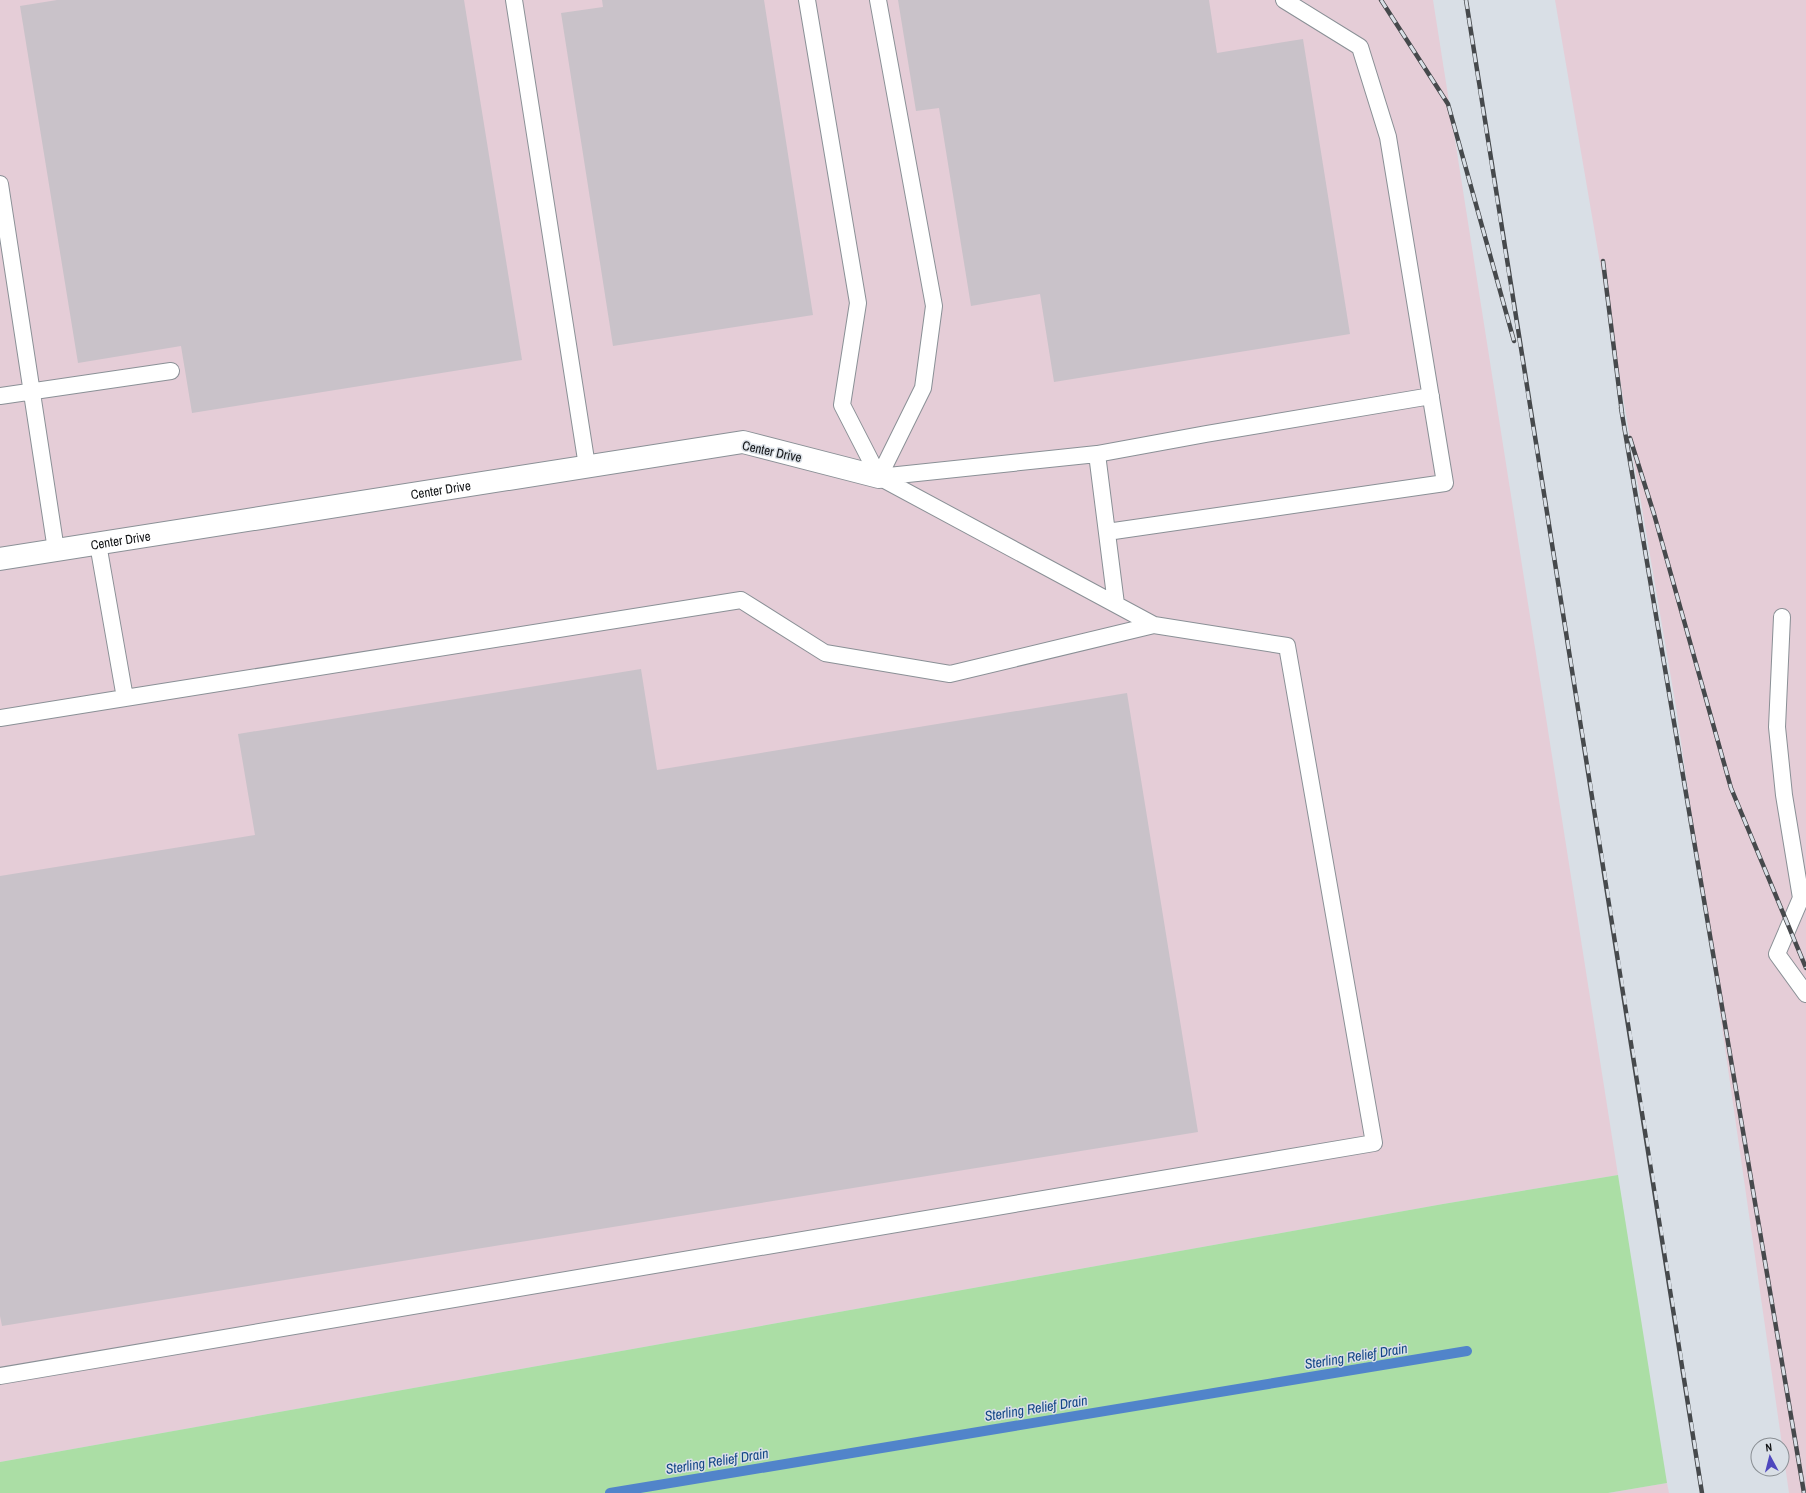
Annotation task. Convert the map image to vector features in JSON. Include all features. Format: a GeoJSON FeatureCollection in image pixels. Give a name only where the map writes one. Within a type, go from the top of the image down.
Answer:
{"type":"FeatureCollection","features":[{"type":"Feature","properties":{"kind":"street","name":"Center Drive"},"geometry":{"type":"LineString","coordinates":[[0,559],[743,442],[879,477]]}},
{"type":"Feature","properties":{"kind":"lane"},"geometry":{"type":"LineString","coordinates":[[514,0],[587,466]]}},
{"type":"Feature","properties":{"kind":"lane"},"geometry":{"type":"LineString","coordinates":[[0,1376],[1374,1143],[1288,646],[1154,624],[879,477],[842,405],[858,303],[807,0]]}},
{"type":"Feature","properties":{"kind":"lane"},"geometry":{"type":"LineString","coordinates":[[878,0],[934,306],[923,388],[879,477]]}},
{"type":"Feature","properties":{"kind":"lane"},"geometry":{"type":"LineString","coordinates":[[1106,532],[1445,483],[1388,137],[1360,48],[1284,0]]}},
{"type":"Feature","properties":{"kind":"lane"},"geometry":{"type":"LineString","coordinates":[[0,184],[56,550]]}},
{"type":"Feature","properties":{"kind":"lane"},"geometry":{"type":"LineString","coordinates":[[0,396],[171,371]]}},
{"type":"Feature","properties":{"kind":"lane"},"geometry":{"type":"LineString","coordinates":[[879,477],[1097,454],[1431,396]]}},
{"type":"Feature","properties":{"kind":"lane"},"geometry":{"type":"LineString","coordinates":[[1097,454],[1116,604]]}},
{"type":"Feature","properties":{"kind":"lane"},"geometry":{"type":"LineString","coordinates":[[98,544],[125,698]]}},
{"type":"Feature","properties":{"kind":"lane"},"geometry":{"type":"LineString","coordinates":[[0,718],[740,600],[824,653],[950,674],[1154,624]]}},
{"type":"Feature","properties":{"kind":"lane"},"geometry":{"type":"LineString","coordinates":[[1782,617],[1777,727],[1784,795],[1801,898],[1777,954],[1806,994]]}},
{"type":"Feature","properties":{"kind":"shaded area"},"geometry":{"type":"Polygon","coordinates":[[[0,0],[1433,0],[1618,1175],[1443,1204],[0,1462],[0,0]]]}},
{"type":"Feature","properties":{"kind":"shaded area"},"geometry":{"type":"Polygon","coordinates":[[[1555,0],[1806,0],[1806,1493],[1789,1493],[1787,1477],[1790,1477],[1790,1437],[1781,1437],[1676,707],[1555,0]]]}},
{"type":"Feature","properties":{"kind":"shaded area"},"geometry":{"type":"Polygon","coordinates":[[[1667,1483],[1669,1493],[1608,1493],[1667,1483]]]}},
{"type":"Feature","properties":{"kind":"green space","name":"Sterling Relief Drain"},"geometry":{"type":"Polygon","coordinates":[[[1618,1175],[1667,1483],[1608,1493],[0,1493],[0,1462],[1443,1204],[1618,1175]]]}},
{"type":"Feature","properties":{"kind":"building"},"geometry":{"type":"Polygon","coordinates":[[[57,0],[464,0],[522,360],[192,413],[181,346],[78,363],[20,6],[57,0]]]}},
{"type":"Feature","properties":{"kind":"building"},"geometry":{"type":"Polygon","coordinates":[[[602,0],[764,0],[813,315],[613,346],[561,13],[603,7],[602,0]]]}},
{"type":"Feature","properties":{"kind":"building"},"geometry":{"type":"Polygon","coordinates":[[[898,0],[1209,0],[1217,53],[1303,39],[1350,334],[1054,382],[1040,294],[971,306],[939,108],[916,111],[898,0]]]}},
{"type":"Feature","properties":{"kind":"building"},"geometry":{"type":"Polygon","coordinates":[[[641,669],[657,770],[1127,693],[1198,1132],[2,1326],[0,1316],[0,876],[255,835],[238,734],[641,669]]]}},
{"type":"Feature","properties":{"kind":"waterway","name":"Sterling Relief Drain"},"geometry":{"type":"LineString","coordinates":[[610,1493],[1467,1351]]}},
{"type":"Feature","properties":{"kind":"railway"},"geometry":{"type":"LineString","coordinates":[[1381,0],[1448,104],[1514,341]]}},
{"type":"Feature","properties":{"kind":"railway"},"geometry":{"type":"LineString","coordinates":[[1466,0],[1702,1493]]}},
{"type":"Feature","properties":{"kind":"railway"},"geometry":{"type":"LineString","coordinates":[[1603,261],[1622,413]]}},
{"type":"Feature","properties":{"kind":"railway"},"geometry":{"type":"LineString","coordinates":[[1621,408],[1804,1493]]}},
{"type":"Feature","properties":{"kind":"railway"},"geometry":{"type":"LineString","coordinates":[[1630,438],[1654,514],[1731,788],[1806,968]]}}]}
